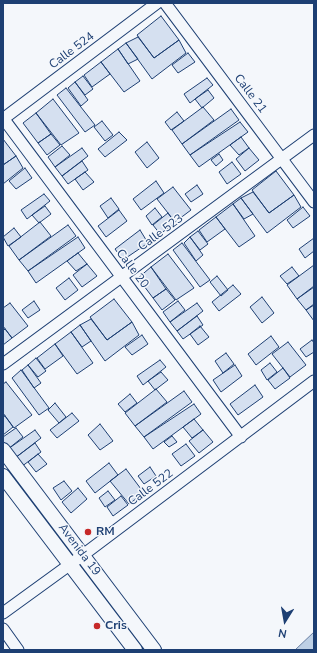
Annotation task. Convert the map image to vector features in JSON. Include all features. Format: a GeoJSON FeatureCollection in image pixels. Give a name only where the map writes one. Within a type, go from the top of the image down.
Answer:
{"type":"FeatureCollection","features":[{"type":"Feature","properties":{"kind":"main road","name":"Avenida 19"},"geometry":{"type":"LineString","coordinates":[[3,450],[154,650]]}},
{"type":"Feature","properties":{"kind":"main road","name":"Avenida 19"},"geometry":{"type":"LineString","coordinates":[[3,476],[135,650]]}},
{"type":"Feature","properties":{"kind":"street","name":"Calle 524"},"geometry":{"type":"LineString","coordinates":[[3,119],[157,3]]}},
{"type":"Feature","properties":{"kind":"street","name":"Calle 21"},"geometry":{"type":"LineString","coordinates":[[165,3],[314,202]]}},
{"type":"Feature","properties":{"kind":"street","name":"Calle 20"},"geometry":{"type":"LineString","coordinates":[[3,119],[241,437]]}},
{"type":"Feature","properties":{"kind":"street","name":"Calle 523"},"geometry":{"type":"LineString","coordinates":[[3,364],[122,278],[314,135]]}},
{"type":"Feature","properties":{"kind":"street","name":"Calle 522"},"geometry":{"type":"LineString","coordinates":[[3,613],[70,565],[314,381]]}},
{"type":"Feature","properties":{"kind":"street"},"geometry":{"type":"LineString","coordinates":[[3,629],[18,650]]}},
{"type":"Feature","properties":{"kind":"water"},"geometry":{"type":"Polygon","coordinates":[[[314,632],[314,650],[295,650],[314,632]]]}},
{"type":"Feature","properties":{"kind":"building"},"geometry":{"type":"Polygon","coordinates":[[[161,16],[179,40],[154,58],[137,35],[161,16]]]}},
{"type":"Feature","properties":{"kind":"building"},"geometry":{"type":"Polygon","coordinates":[[[138,37],[154,58],[179,40],[186,53],[152,79],[126,43],[138,37]]]}},
{"type":"Feature","properties":{"kind":"building"},"geometry":{"type":"Polygon","coordinates":[[[126,43],[138,59],[128,64],[118,49],[126,43]]]}},
{"type":"Feature","properties":{"kind":"building"},"geometry":{"type":"Polygon","coordinates":[[[118,49],[140,81],[124,92],[101,62],[118,49]]]}},
{"type":"Feature","properties":{"kind":"building"},"geometry":{"type":"Polygon","coordinates":[[[188,53],[195,62],[178,73],[172,65],[188,53]]]}},
{"type":"Feature","properties":{"kind":"building"},"geometry":{"type":"Polygon","coordinates":[[[101,62],[110,74],[92,87],[84,75],[101,62]]]}},
{"type":"Feature","properties":{"kind":"building"},"geometry":{"type":"Polygon","coordinates":[[[83,76],[93,89],[85,95],[75,82],[83,76]]]}},
{"type":"Feature","properties":{"kind":"building"},"geometry":{"type":"Polygon","coordinates":[[[207,78],[213,85],[190,103],[184,94],[207,78]]]}},
{"type":"Feature","properties":{"kind":"building"},"geometry":{"type":"Polygon","coordinates":[[[75,82],[88,100],[81,106],[68,88],[75,82]]]}},
{"type":"Feature","properties":{"kind":"building"},"geometry":{"type":"Polygon","coordinates":[[[66,88],[95,125],[85,132],[57,95],[66,88]]]}},
{"type":"Feature","properties":{"kind":"building"},"geometry":{"type":"Polygon","coordinates":[[[208,90],[214,98],[202,108],[195,99],[208,90]]]}},
{"type":"Feature","properties":{"kind":"building"},"geometry":{"type":"Polygon","coordinates":[[[53,99],[79,133],[61,145],[36,113],[53,99]]]}},
{"type":"Feature","properties":{"kind":"building"},"geometry":{"type":"Polygon","coordinates":[[[203,107],[214,120],[182,144],[172,130],[203,107]]]}},
{"type":"Feature","properties":{"kind":"building"},"geometry":{"type":"Polygon","coordinates":[[[231,109],[239,120],[190,155],[182,144],[231,109]]]}},
{"type":"Feature","properties":{"kind":"building"},"geometry":{"type":"Polygon","coordinates":[[[177,112],[184,121],[171,130],[165,122],[177,112]]]}},
{"type":"Feature","properties":{"kind":"building"},"geometry":{"type":"Polygon","coordinates":[[[36,113],[51,134],[38,143],[23,123],[36,113]]]}},
{"type":"Feature","properties":{"kind":"building"},"geometry":{"type":"Polygon","coordinates":[[[102,121],[113,135],[105,141],[94,127],[102,121]]]}},
{"type":"Feature","properties":{"kind":"building"},"geometry":{"type":"Polygon","coordinates":[[[240,122],[248,132],[199,167],[190,155],[240,122]]]}},
{"type":"Feature","properties":{"kind":"building"},"geometry":{"type":"Polygon","coordinates":[[[119,132],[127,140],[105,157],[98,149],[119,132]]]}},
{"type":"Feature","properties":{"kind":"building"},"geometry":{"type":"Polygon","coordinates":[[[51,134],[60,145],[47,155],[38,143],[51,134]]]}},
{"type":"Feature","properties":{"kind":"building"},"geometry":{"type":"Polygon","coordinates":[[[241,137],[249,148],[239,155],[230,145],[241,137]]]}},
{"type":"Feature","properties":{"kind":"building"},"geometry":{"type":"Polygon","coordinates":[[[3,139],[16,156],[3,165],[3,139]]]}},
{"type":"Feature","properties":{"kind":"building"},"geometry":{"type":"Polygon","coordinates":[[[147,142],[159,158],[147,168],[135,152],[147,142]]]}},
{"type":"Feature","properties":{"kind":"building"},"geometry":{"type":"Polygon","coordinates":[[[62,146],[70,155],[55,167],[48,157],[62,146]]]}},
{"type":"Feature","properties":{"kind":"building"},"geometry":{"type":"Polygon","coordinates":[[[82,148],[88,156],[62,176],[55,167],[82,148]]]}},
{"type":"Feature","properties":{"kind":"building"},"geometry":{"type":"Polygon","coordinates":[[[249,148],[259,160],[245,171],[236,159],[249,148]]]}},
{"type":"Feature","properties":{"kind":"building"},"geometry":{"type":"Polygon","coordinates":[[[219,154],[223,160],[216,166],[211,160],[219,154]]]}},
{"type":"Feature","properties":{"kind":"building"},"geometry":{"type":"Polygon","coordinates":[[[16,156],[23,168],[3,184],[3,165],[16,156]]]}},
{"type":"Feature","properties":{"kind":"building"},"geometry":{"type":"Polygon","coordinates":[[[82,161],[88,170],[68,184],[62,176],[82,161]]]}},
{"type":"Feature","properties":{"kind":"building"},"geometry":{"type":"Polygon","coordinates":[[[232,162],[241,174],[227,184],[219,172],[232,162]]]}},
{"type":"Feature","properties":{"kind":"building"},"geometry":{"type":"Polygon","coordinates":[[[25,168],[32,178],[16,189],[9,181],[25,168]]]}},
{"type":"Feature","properties":{"kind":"building"},"geometry":{"type":"Polygon","coordinates":[[[276,171],[294,195],[269,213],[252,190],[276,171]]]}},
{"type":"Feature","properties":{"kind":"building"},"geometry":{"type":"Polygon","coordinates":[[[85,172],[94,182],[83,190],[75,179],[85,172]]]}},
{"type":"Feature","properties":{"kind":"building"},"geometry":{"type":"Polygon","coordinates":[[[156,181],[164,193],[141,210],[133,199],[156,181]]]}},
{"type":"Feature","properties":{"kind":"building"},"geometry":{"type":"Polygon","coordinates":[[[197,185],[203,194],[191,202],[185,194],[197,185]]]}},
{"type":"Feature","properties":{"kind":"building"},"geometry":{"type":"Polygon","coordinates":[[[173,187],[191,210],[175,222],[157,199],[173,187]]]}},
{"type":"Feature","properties":{"kind":"building"},"geometry":{"type":"Polygon","coordinates":[[[253,192],[269,213],[294,195],[301,207],[267,233],[241,198],[253,192]]]}},
{"type":"Feature","properties":{"kind":"building"},"geometry":{"type":"Polygon","coordinates":[[[44,194],[50,201],[27,219],[21,210],[44,194]]]}},
{"type":"Feature","properties":{"kind":"building"},"geometry":{"type":"Polygon","coordinates":[[[111,198],[119,209],[108,218],[100,206],[111,198]]]}},
{"type":"Feature","properties":{"kind":"building"},"geometry":{"type":"Polygon","coordinates":[[[241,198],[253,214],[244,219],[233,204],[241,198]]]}},
{"type":"Feature","properties":{"kind":"building"},"geometry":{"type":"Polygon","coordinates":[[[233,204],[255,236],[239,247],[216,217],[233,204]]]}},
{"type":"Feature","properties":{"kind":"building"},"geometry":{"type":"Polygon","coordinates":[[[45,206],[51,214],[39,223],[32,215],[45,206]]]}},
{"type":"Feature","properties":{"kind":"building"},"geometry":{"type":"Polygon","coordinates":[[[303,207],[310,216],[293,228],[287,220],[303,207]]]}},
{"type":"Feature","properties":{"kind":"building"},"geometry":{"type":"Polygon","coordinates":[[[155,208],[162,217],[152,225],[146,216],[155,208]]]}},
{"type":"Feature","properties":{"kind":"building"},"geometry":{"type":"Polygon","coordinates":[[[119,210],[127,221],[106,237],[98,226],[119,210]]]}},
{"type":"Feature","properties":{"kind":"building"},"geometry":{"type":"Polygon","coordinates":[[[168,213],[175,223],[160,234],[153,225],[168,213]]]}},
{"type":"Feature","properties":{"kind":"building"},"geometry":{"type":"Polygon","coordinates":[[[216,217],[225,229],[207,242],[199,230],[216,217]]]}},
{"type":"Feature","properties":{"kind":"building"},"geometry":{"type":"Polygon","coordinates":[[[40,222],[51,236],[19,260],[9,246],[40,222]]]}},
{"type":"Feature","properties":{"kind":"building"},"geometry":{"type":"Polygon","coordinates":[[[68,225],[76,236],[28,271],[19,260],[68,225]]]}},
{"type":"Feature","properties":{"kind":"building"},"geometry":{"type":"Polygon","coordinates":[[[14,228],[21,237],[8,246],[3,237],[14,228]]]}},
{"type":"Feature","properties":{"kind":"building"},"geometry":{"type":"Polygon","coordinates":[[[140,230],[148,243],[123,260],[115,249],[140,230]]]}},
{"type":"Feature","properties":{"kind":"building"},"geometry":{"type":"Polygon","coordinates":[[[198,231],[208,244],[200,250],[190,237],[198,231]]]}},
{"type":"Feature","properties":{"kind":"building"},"geometry":{"type":"Polygon","coordinates":[[[78,237],[85,248],[36,283],[28,271],[78,237]]]}},
{"type":"Feature","properties":{"kind":"building"},"geometry":{"type":"Polygon","coordinates":[[[190,237],[203,255],[196,261],[184,243],[190,237]]]}},
{"type":"Feature","properties":{"kind":"building"},"geometry":{"type":"Polygon","coordinates":[[[314,238],[314,251],[305,258],[299,249],[314,238]]]}},
{"type":"Feature","properties":{"kind":"building"},"geometry":{"type":"Polygon","coordinates":[[[182,243],[210,280],[200,287],[173,250],[182,243]]]}},
{"type":"Feature","properties":{"kind":"building"},"geometry":{"type":"Polygon","coordinates":[[[78,253],[87,264],[76,271],[67,261],[78,253]]]}},
{"type":"Feature","properties":{"kind":"building"},"geometry":{"type":"Polygon","coordinates":[[[168,254],[194,288],[176,300],[151,267],[168,254]]]}},
{"type":"Feature","properties":{"kind":"building"},"geometry":{"type":"Polygon","coordinates":[[[87,264],[97,276],[82,287],[73,275],[87,264]]]}},
{"type":"Feature","properties":{"kind":"building"},"geometry":{"type":"Polygon","coordinates":[[[314,265],[314,286],[297,299],[287,285],[314,265]]]}},
{"type":"Feature","properties":{"kind":"building"},"geometry":{"type":"Polygon","coordinates":[[[151,267],[166,289],[153,298],[138,278],[151,267]]]}},
{"type":"Feature","properties":{"kind":"building"},"geometry":{"type":"Polygon","coordinates":[[[292,267],[299,276],[287,284],[280,276],[292,267]]]}},
{"type":"Feature","properties":{"kind":"building"},"geometry":{"type":"Polygon","coordinates":[[[217,276],[228,290],[221,296],[210,282],[217,276]]]}},
{"type":"Feature","properties":{"kind":"building"},"geometry":{"type":"Polygon","coordinates":[[[69,278],[78,290],[65,300],[56,288],[69,278]]]}},
{"type":"Feature","properties":{"kind":"building"},"geometry":{"type":"Polygon","coordinates":[[[233,285],[241,294],[219,311],[212,302],[233,285]]]}},
{"type":"Feature","properties":{"kind":"building"},"geometry":{"type":"Polygon","coordinates":[[[314,287],[314,304],[306,310],[297,299],[314,287]]]}},
{"type":"Feature","properties":{"kind":"building"},"geometry":{"type":"Polygon","coordinates":[[[166,289],[175,300],[162,310],[153,298],[166,289]]]}},
{"type":"Feature","properties":{"kind":"building"},"geometry":{"type":"Polygon","coordinates":[[[262,297],[274,313],[262,323],[250,307],[262,297]]]}},
{"type":"Feature","properties":{"kind":"building"},"geometry":{"type":"Polygon","coordinates":[[[114,299],[132,322],[107,340],[90,317],[114,299]]]}},
{"type":"Feature","properties":{"kind":"building"},"geometry":{"type":"Polygon","coordinates":[[[34,301],[40,310],[28,318],[22,310],[34,301]]]}},
{"type":"Feature","properties":{"kind":"building"},"geometry":{"type":"Polygon","coordinates":[[[178,301],[185,310],[170,322],[163,312],[178,301]]]}},
{"type":"Feature","properties":{"kind":"building"},"geometry":{"type":"Polygon","coordinates":[[[10,303],[28,326],[12,338],[3,326],[3,308],[10,303]]]}},
{"type":"Feature","properties":{"kind":"building"},"geometry":{"type":"Polygon","coordinates":[[[197,303],[203,311],[177,331],[170,322],[197,303]]]}},
{"type":"Feature","properties":{"kind":"building"},"geometry":{"type":"Polygon","coordinates":[[[314,305],[314,321],[306,310],[314,305]]]}},
{"type":"Feature","properties":{"kind":"building"},"geometry":{"type":"Polygon","coordinates":[[[197,316],[203,325],[183,339],[177,331],[197,316]]]}},
{"type":"Feature","properties":{"kind":"building"},"geometry":{"type":"Polygon","coordinates":[[[91,319],[107,340],[132,322],[139,335],[105,361],[80,325],[91,319]]]}},
{"type":"Feature","properties":{"kind":"building"},"geometry":{"type":"Polygon","coordinates":[[[80,325],[91,341],[82,347],[71,332],[80,325]]]}},
{"type":"Feature","properties":{"kind":"building"},"geometry":{"type":"Polygon","coordinates":[[[200,326],[209,337],[198,345],[190,334],[200,326]]]}},
{"type":"Feature","properties":{"kind":"building"},"geometry":{"type":"Polygon","coordinates":[[[5,329],[12,338],[3,345],[3,331],[5,329]]]}},
{"type":"Feature","properties":{"kind":"building"},"geometry":{"type":"Polygon","coordinates":[[[71,332],[93,363],[77,374],[55,344],[71,332]]]}},
{"type":"Feature","properties":{"kind":"building"},"geometry":{"type":"Polygon","coordinates":[[[142,335],[148,344],[132,355],[125,347],[142,335]]]}},
{"type":"Feature","properties":{"kind":"building"},"geometry":{"type":"Polygon","coordinates":[[[271,336],[279,347],[256,365],[248,354],[271,336]]]}},
{"type":"Feature","properties":{"kind":"building"},"geometry":{"type":"Polygon","coordinates":[[[312,340],[314,343],[314,352],[306,357],[300,349],[312,340]]]}},
{"type":"Feature","properties":{"kind":"building"},"geometry":{"type":"Polygon","coordinates":[[[288,342],[306,365],[290,377],[272,354],[288,342]]]}},
{"type":"Feature","properties":{"kind":"building"},"geometry":{"type":"Polygon","coordinates":[[[55,344],[63,356],[45,369],[37,358],[55,344]]]}},
{"type":"Feature","properties":{"kind":"building"},"geometry":{"type":"Polygon","coordinates":[[[226,353],[234,364],[223,373],[215,361],[226,353]]]}},
{"type":"Feature","properties":{"kind":"building"},"geometry":{"type":"Polygon","coordinates":[[[36,358],[46,371],[38,377],[28,365],[36,358]]]}},
{"type":"Feature","properties":{"kind":"building"},"geometry":{"type":"Polygon","coordinates":[[[160,360],[166,367],[143,385],[137,376],[160,360]]]}},
{"type":"Feature","properties":{"kind":"building"},"geometry":{"type":"Polygon","coordinates":[[[270,363],[277,372],[267,380],[261,370],[270,363]]]}},
{"type":"Feature","properties":{"kind":"building"},"geometry":{"type":"Polygon","coordinates":[[[28,365],[41,383],[34,388],[22,370],[28,365]]]}},
{"type":"Feature","properties":{"kind":"building"},"geometry":{"type":"Polygon","coordinates":[[[235,365],[242,376],[221,392],[213,380],[235,365]]]}},
{"type":"Feature","properties":{"kind":"building"},"geometry":{"type":"Polygon","coordinates":[[[283,368],[290,378],[275,389],[268,380],[283,368]]]}},
{"type":"Feature","properties":{"kind":"building"},"geometry":{"type":"Polygon","coordinates":[[[21,370],[49,408],[39,415],[12,378],[21,370]]]}},
{"type":"Feature","properties":{"kind":"building"},"geometry":{"type":"Polygon","coordinates":[[[161,372],[168,380],[155,390],[148,381],[161,372]]]}},
{"type":"Feature","properties":{"kind":"building"},"geometry":{"type":"Polygon","coordinates":[[[6,382],[32,415],[14,428],[3,413],[3,384],[6,382]]]}},
{"type":"Feature","properties":{"kind":"building"},"geometry":{"type":"Polygon","coordinates":[[[255,385],[263,397],[238,415],[230,404],[255,385]]]}},
{"type":"Feature","properties":{"kind":"building"},"geometry":{"type":"Polygon","coordinates":[[[156,389],[167,402],[135,426],[125,413],[156,389]]]}},
{"type":"Feature","properties":{"kind":"building"},"geometry":{"type":"Polygon","coordinates":[[[184,391],[192,402],[144,437],[135,426],[184,391]]]}},
{"type":"Feature","properties":{"kind":"building"},"geometry":{"type":"Polygon","coordinates":[[[130,394],[137,403],[125,412],[118,404],[130,394]]]}},
{"type":"Feature","properties":{"kind":"building"},"geometry":{"type":"Polygon","coordinates":[[[55,403],[66,417],[59,423],[48,410],[55,403]]]}},
{"type":"Feature","properties":{"kind":"building"},"geometry":{"type":"Polygon","coordinates":[[[194,404],[201,414],[153,449],[144,437],[194,404]]]}},
{"type":"Feature","properties":{"kind":"building"},"geometry":{"type":"Polygon","coordinates":[[[72,413],[79,421],[57,438],[50,430],[72,413]]]}},
{"type":"Feature","properties":{"kind":"building"},"geometry":{"type":"Polygon","coordinates":[[[5,416],[13,427],[3,435],[3,417],[5,416]]]}},
{"type":"Feature","properties":{"kind":"building"},"geometry":{"type":"Polygon","coordinates":[[[194,419],[203,430],[192,438],[183,427],[194,419]]]}},
{"type":"Feature","properties":{"kind":"building"},"geometry":{"type":"Polygon","coordinates":[[[100,424],[113,441],[100,450],[88,435],[100,424]]]}},
{"type":"Feature","properties":{"kind":"building"},"geometry":{"type":"Polygon","coordinates":[[[16,428],[23,437],[8,449],[3,442],[3,437],[16,428]]]}},
{"type":"Feature","properties":{"kind":"building"},"geometry":{"type":"Polygon","coordinates":[[[35,430],[41,438],[15,458],[8,449],[35,430]]]}},
{"type":"Feature","properties":{"kind":"building"},"geometry":{"type":"Polygon","coordinates":[[[203,430],[213,442],[199,453],[189,441],[203,430]]]}},
{"type":"Feature","properties":{"kind":"building"},"geometry":{"type":"Polygon","coordinates":[[[172,436],[177,442],[169,447],[164,442],[172,436]]]}},
{"type":"Feature","properties":{"kind":"building"},"geometry":{"type":"Polygon","coordinates":[[[35,443],[41,452],[21,467],[15,458],[35,443]]]}},
{"type":"Feature","properties":{"kind":"building"},"geometry":{"type":"Polygon","coordinates":[[[186,444],[195,456],[181,466],[172,454],[186,444]]]}},
{"type":"Feature","properties":{"kind":"building"},"geometry":{"type":"Polygon","coordinates":[[[38,454],[47,464],[36,472],[28,462],[38,454]]]}},
{"type":"Feature","properties":{"kind":"building"},"geometry":{"type":"Polygon","coordinates":[[[109,463],[118,475],[95,493],[86,481],[109,463]]]}},
{"type":"Feature","properties":{"kind":"building"},"geometry":{"type":"Polygon","coordinates":[[[150,467],[156,476],[144,484],[138,476],[150,467]]]}},
{"type":"Feature","properties":{"kind":"building"},"geometry":{"type":"Polygon","coordinates":[[[126,469],[144,493],[129,504],[110,481],[126,469]]]}},
{"type":"Feature","properties":{"kind":"building"},"geometry":{"type":"Polygon","coordinates":[[[64,481],[72,491],[61,500],[53,488],[64,481]]]}},
{"type":"Feature","properties":{"kind":"building"},"geometry":{"type":"Polygon","coordinates":[[[78,488],[87,499],[71,513],[62,502],[78,488]]]}},
{"type":"Feature","properties":{"kind":"building"},"geometry":{"type":"Polygon","coordinates":[[[108,491],[115,500],[105,507],[99,498],[108,491]]]}},
{"type":"Feature","properties":{"kind":"building"},"geometry":{"type":"Polygon","coordinates":[[[121,496],[128,505],[113,516],[107,507],[121,496]]]}},
{"type":"Feature","properties":{"kind":"place","name":"RM"},"geometry":{"type":"Point","coordinates":[88,532]}},
{"type":"Feature","properties":{"kind":"place","name":"Cris"},"geometry":{"type":"Point","coordinates":[97,626]}}]}
